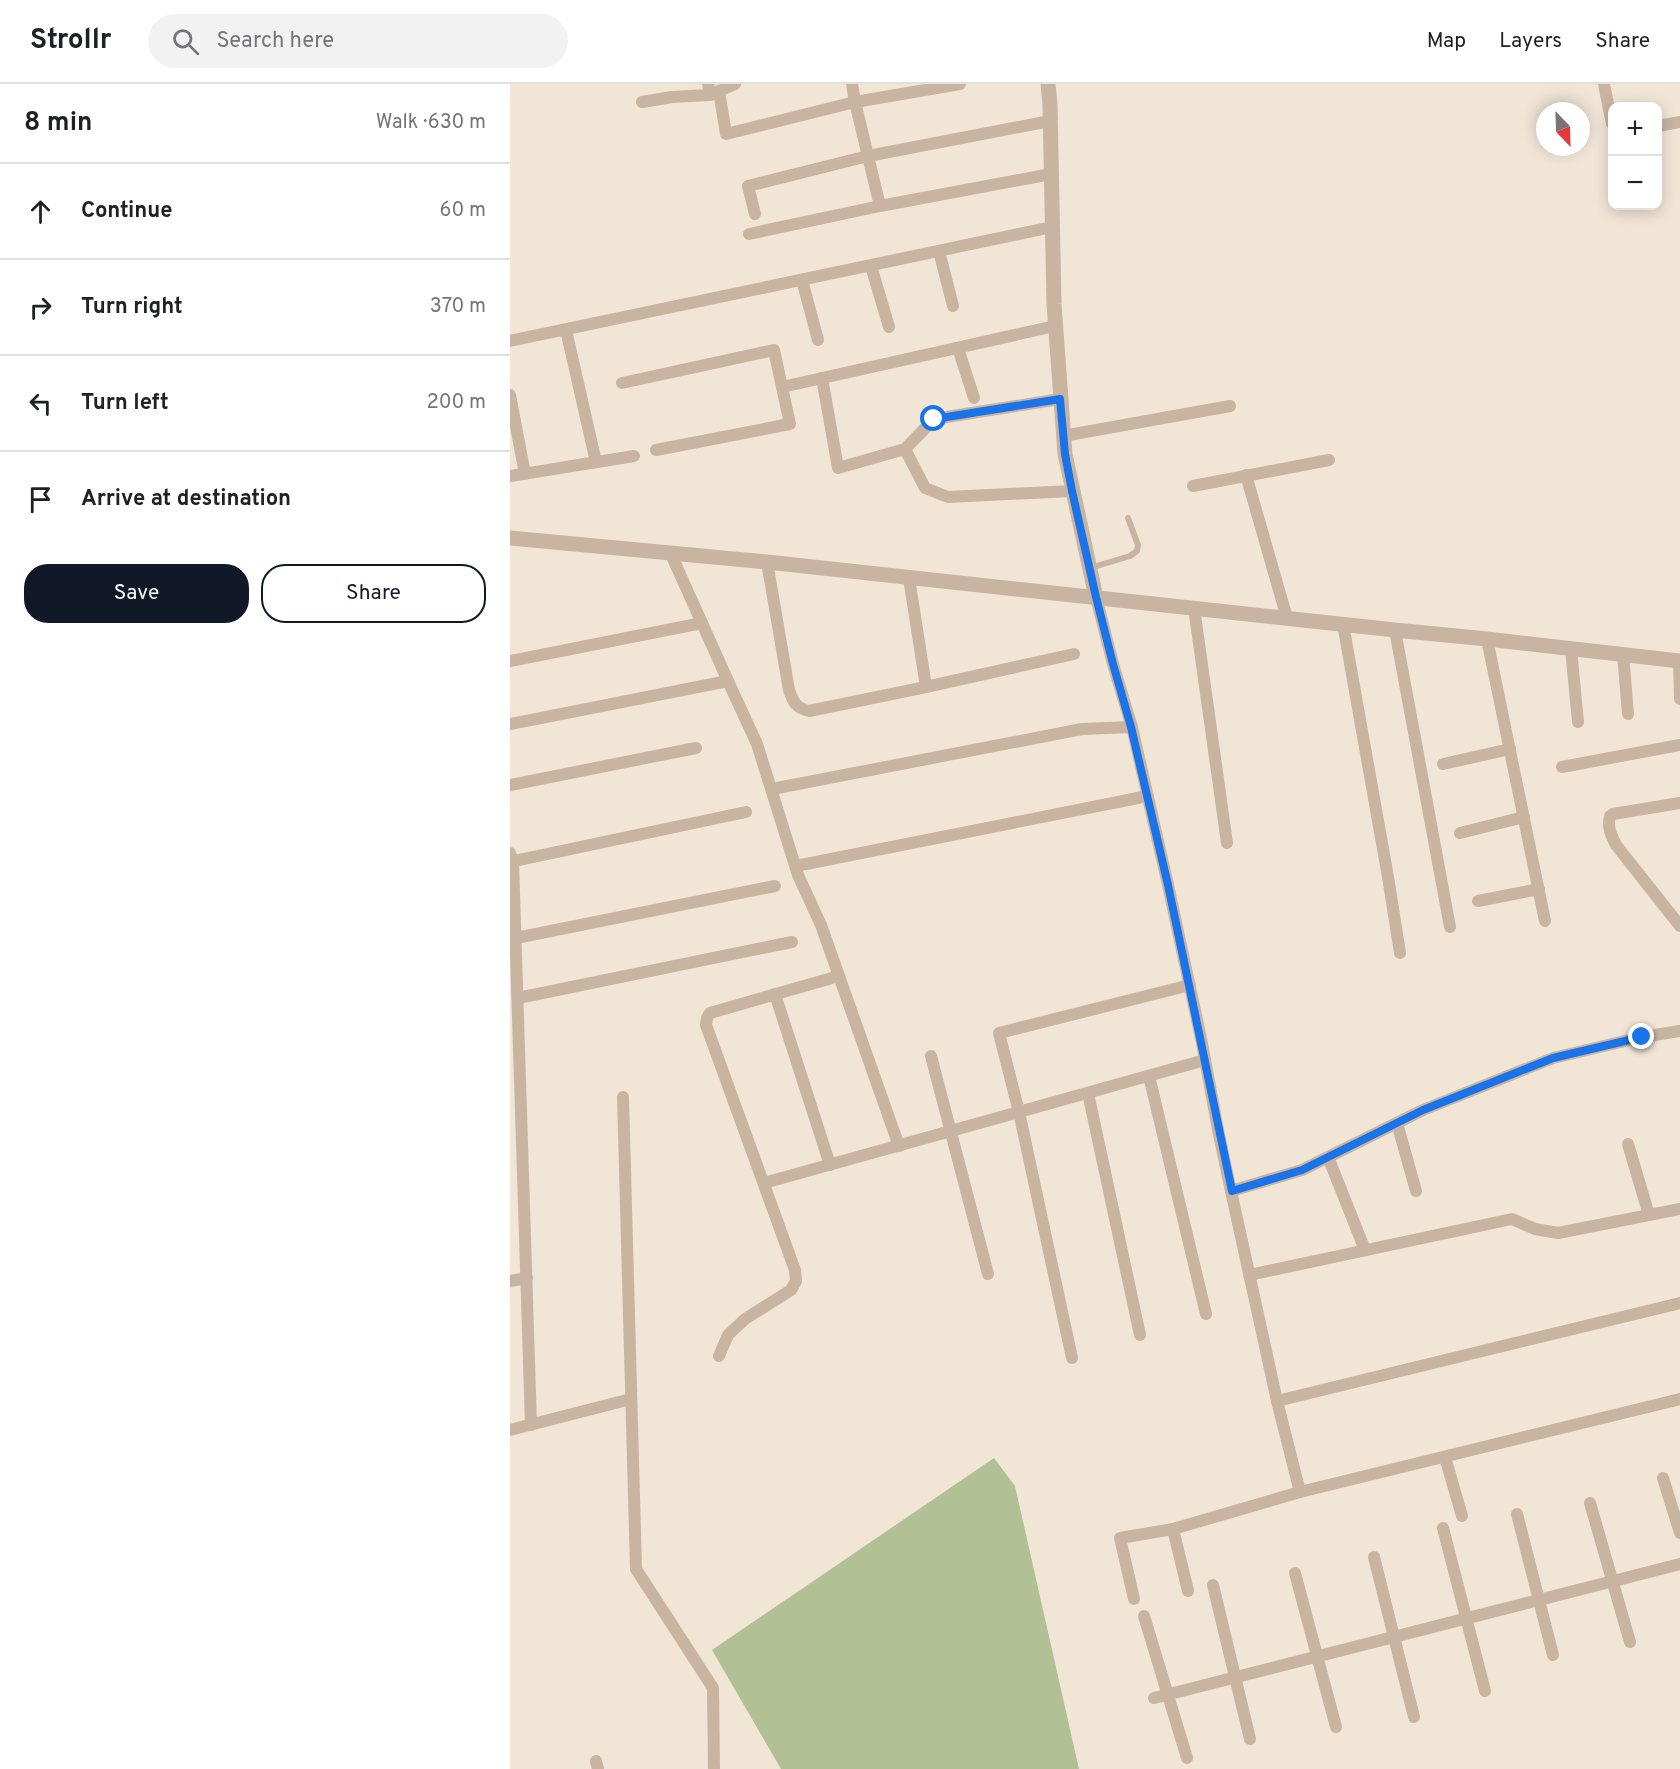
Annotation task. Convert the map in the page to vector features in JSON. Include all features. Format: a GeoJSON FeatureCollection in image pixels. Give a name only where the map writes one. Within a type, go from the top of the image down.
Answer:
{"type":"FeatureCollection","features":[{"type":"Feature","properties":{"kind":"street"},"geometry":{"type":"LineString","coordinates":[[642,102],[735,84]]}},
{"type":"Feature","properties":{"kind":"street"},"geometry":{"type":"LineString","coordinates":[[852,84],[880,206]]}},
{"type":"Feature","properties":{"kind":"street"},"geometry":{"type":"LineString","coordinates":[[712,90],[726,134],[855,102],[960,84]]}},
{"type":"Feature","properties":{"kind":"street"},"geometry":{"type":"LineString","coordinates":[[1047,84],[1055,326],[1065,454],[1096,597],[1148,796],[1190,986],[1249,1275],[1300,1492]]}},
{"type":"Feature","properties":{"kind":"street"},"geometry":{"type":"LineString","coordinates":[[1604,84],[1608,104]]}},
{"type":"Feature","properties":{"kind":"street"},"geometry":{"type":"LineString","coordinates":[[755,214],[748,186],[868,156],[1050,121]]}},
{"type":"Feature","properties":{"kind":"street"},"geometry":{"type":"LineString","coordinates":[[1662,125],[1680,122]]}},
{"type":"Feature","properties":{"kind":"street"},"geometry":{"type":"LineString","coordinates":[[749,234],[880,206],[1051,174]]}},
{"type":"Feature","properties":{"kind":"street"},"geometry":{"type":"LineString","coordinates":[[510,341],[1052,227]]}},
{"type":"Feature","properties":{"kind":"street"},"geometry":{"type":"LineString","coordinates":[[939,251],[953,306]]}},
{"type":"Feature","properties":{"kind":"street"},"geometry":{"type":"LineString","coordinates":[[871,266],[889,327]]}},
{"type":"Feature","properties":{"kind":"street"},"geometry":{"type":"LineString","coordinates":[[802,280],[818,340]]}},
{"type":"Feature","properties":{"kind":"street"},"geometry":{"type":"LineString","coordinates":[[782,387],[1055,326]]}},
{"type":"Feature","properties":{"kind":"street"},"geometry":{"type":"LineString","coordinates":[[566,330],[596,462]]}},
{"type":"Feature","properties":{"kind":"street"},"geometry":{"type":"LineString","coordinates":[[958,348],[974,398]]}},
{"type":"Feature","properties":{"kind":"street"},"geometry":{"type":"LineString","coordinates":[[622,383],[774,350],[790,424],[656,450]]}},
{"type":"Feature","properties":{"kind":"street"},"geometry":{"type":"LineString","coordinates":[[822,378],[838,468],[905,449],[934,419],[1060,399]]}},
{"type":"Feature","properties":{"kind":"street"},"geometry":{"type":"LineString","coordinates":[[511,402],[525,474]]}},
{"type":"Feature","properties":{"kind":"street"},"geometry":{"type":"LineString","coordinates":[[1063,436],[1230,406]]}},
{"type":"Feature","properties":{"kind":"street"},"geometry":{"type":"LineString","coordinates":[[905,449],[925,488],[948,497],[1072,491]]}},
{"type":"Feature","properties":{"kind":"street"},"geometry":{"type":"LineString","coordinates":[[510,476],[634,456]]}},
{"type":"Feature","properties":{"kind":"street"},"geometry":{"type":"LineString","coordinates":[[1193,486],[1329,460]]}},
{"type":"Feature","properties":{"kind":"street"},"geometry":{"type":"LineString","coordinates":[[1246,476],[1287,618]]}},
{"type":"Feature","properties":{"kind":"street"},"geometry":{"type":"LineString","coordinates":[[510,538],[767,562],[1679,661],[1680,699]]}},
{"type":"Feature","properties":{"kind":"street"},"geometry":{"type":"LineString","coordinates":[[670,552],[757,744],[796,866],[821,925],[899,1146]]}},
{"type":"Feature","properties":{"kind":"street"},"geometry":{"type":"LineString","coordinates":[[767,562],[789,690],[798,708],[809,711],[1074,654]]}},
{"type":"Feature","properties":{"kind":"street"},"geometry":{"type":"LineString","coordinates":[[909,578],[926,687]]}},
{"type":"Feature","properties":{"kind":"street"},"geometry":{"type":"LineString","coordinates":[[1194,608],[1227,843]]}},
{"type":"Feature","properties":{"kind":"street"},"geometry":{"type":"LineString","coordinates":[[510,661],[702,623]]}},
{"type":"Feature","properties":{"kind":"street"},"geometry":{"type":"LineString","coordinates":[[1343,624],[1400,953]]}},
{"type":"Feature","properties":{"kind":"street"},"geometry":{"type":"LineString","coordinates":[[1395,630],[1450,927]]}},
{"type":"Feature","properties":{"kind":"street"},"geometry":{"type":"LineString","coordinates":[[1487,639],[1545,921]]}},
{"type":"Feature","properties":{"kind":"street"},"geometry":{"type":"LineString","coordinates":[[1571,649],[1578,722]]}},
{"type":"Feature","properties":{"kind":"street"},"geometry":{"type":"LineString","coordinates":[[1623,654],[1628,714]]}},
{"type":"Feature","properties":{"kind":"street"},"geometry":{"type":"LineString","coordinates":[[510,724],[728,681]]}},
{"type":"Feature","properties":{"kind":"street"},"geometry":{"type":"LineString","coordinates":[[771,789],[1082,729],[1131,727]]}},
{"type":"Feature","properties":{"kind":"street"},"geometry":{"type":"LineString","coordinates":[[1562,767],[1680,745]]}},
{"type":"Feature","properties":{"kind":"street"},"geometry":{"type":"LineString","coordinates":[[510,785],[696,748]]}},
{"type":"Feature","properties":{"kind":"street"},"geometry":{"type":"LineString","coordinates":[[1443,765],[1509,749]]}},
{"type":"Feature","properties":{"kind":"street"},"geometry":{"type":"LineString","coordinates":[[796,866],[1148,796]]}},
{"type":"Feature","properties":{"kind":"street"},"geometry":{"type":"LineString","coordinates":[[1680,803],[1613,814],[1609,820],[1611,836],[1616,845],[1680,926]]}},
{"type":"Feature","properties":{"kind":"street"},"geometry":{"type":"LineString","coordinates":[[531,1425],[516,938],[511,859],[747,812]]}},
{"type":"Feature","properties":{"kind":"street"},"geometry":{"type":"LineString","coordinates":[[1460,833],[1524,817]]}},
{"type":"Feature","properties":{"kind":"street"},"geometry":{"type":"LineString","coordinates":[[516,938],[775,885]]}},
{"type":"Feature","properties":{"kind":"street"},"geometry":{"type":"LineString","coordinates":[[1478,901],[1539,889]]}},
{"type":"Feature","properties":{"kind":"street"},"geometry":{"type":"LineString","coordinates":[[518,998],[792,942]]}},
{"type":"Feature","properties":{"kind":"street"},"geometry":{"type":"LineString","coordinates":[[720,1356],[728,1335],[745,1319],[791,1290],[796,1281],[795,1270],[706,1025],[707,1018],[710,1013],[839,976]]}},
{"type":"Feature","properties":{"kind":"street"},"geometry":{"type":"LineString","coordinates":[[1072,1358],[1019,1112],[999,1033],[1190,986]]}},
{"type":"Feature","properties":{"kind":"street"},"geometry":{"type":"LineString","coordinates":[[775,994],[830,1165]]}},
{"type":"Feature","properties":{"kind":"street"},"geometry":{"type":"LineString","coordinates":[[1232,1191],[1302,1170],[1423,1110],[1553,1058],[1642,1037],[1680,1031]]}},
{"type":"Feature","properties":{"kind":"street"},"geometry":{"type":"LineString","coordinates":[[930,1056],[988,1274]]}},
{"type":"Feature","properties":{"kind":"street"},"geometry":{"type":"LineString","coordinates":[[764,1184],[1205,1060]]}},
{"type":"Feature","properties":{"kind":"street"},"geometry":{"type":"LineString","coordinates":[[1149,1076],[1206,1314]]}},
{"type":"Feature","properties":{"kind":"street"},"geometry":{"type":"LineString","coordinates":[[1088,1093],[1140,1335]]}},
{"type":"Feature","properties":{"kind":"street"},"geometry":{"type":"LineString","coordinates":[[623,1097],[636,1569],[713,1688],[714,1769]]}},
{"type":"Feature","properties":{"kind":"street"},"geometry":{"type":"LineString","coordinates":[[1397,1123],[1416,1191]]}},
{"type":"Feature","properties":{"kind":"street"},"geometry":{"type":"LineString","coordinates":[[1628,1144],[1649,1215]]}},
{"type":"Feature","properties":{"kind":"street"},"geometry":{"type":"LineString","coordinates":[[1328,1157],[1365,1250]]}},
{"type":"Feature","properties":{"kind":"street"},"geometry":{"type":"LineString","coordinates":[[1249,1275],[1512,1219],[1535,1229],[1558,1233],[1680,1209]]}},
{"type":"Feature","properties":{"kind":"street"},"geometry":{"type":"LineString","coordinates":[[510,1281],[527,1278]]}},
{"type":"Feature","properties":{"kind":"street"},"geometry":{"type":"LineString","coordinates":[[1277,1401],[1680,1303]]}},
{"type":"Feature","properties":{"kind":"street"},"geometry":{"type":"LineString","coordinates":[[510,1430],[631,1399]]}},
{"type":"Feature","properties":{"kind":"street"},"geometry":{"type":"LineString","coordinates":[[1134,1599],[1120,1538],[1173,1529],[1300,1492],[1680,1399]]}},
{"type":"Feature","properties":{"kind":"street"},"geometry":{"type":"LineString","coordinates":[[1445,1457],[1462,1516]]}},
{"type":"Feature","properties":{"kind":"street"},"geometry":{"type":"LineString","coordinates":[[1663,1478],[1680,1533]]}},
{"type":"Feature","properties":{"kind":"street"},"geometry":{"type":"LineString","coordinates":[[1590,1503],[1630,1642]]}},
{"type":"Feature","properties":{"kind":"street"},"geometry":{"type":"LineString","coordinates":[[1517,1514],[1553,1655]]}},
{"type":"Feature","properties":{"kind":"street"},"geometry":{"type":"LineString","coordinates":[[1443,1528],[1485,1691]]}},
{"type":"Feature","properties":{"kind":"street"},"geometry":{"type":"LineString","coordinates":[[1173,1529],[1188,1591]]}},
{"type":"Feature","properties":{"kind":"street"},"geometry":{"type":"LineString","coordinates":[[1374,1557],[1414,1717]]}},
{"type":"Feature","properties":{"kind":"street"},"geometry":{"type":"LineString","coordinates":[[1154,1698],[1680,1564]]}},
{"type":"Feature","properties":{"kind":"street"},"geometry":{"type":"LineString","coordinates":[[1295,1573],[1336,1727]]}},
{"type":"Feature","properties":{"kind":"street"},"geometry":{"type":"LineString","coordinates":[[1213,1585],[1250,1739]]}},
{"type":"Feature","properties":{"kind":"street"},"geometry":{"type":"LineString","coordinates":[[1144,1616],[1187,1758]]}},
{"type":"Feature","properties":{"kind":"lane"},"geometry":{"type":"LineString","coordinates":[[1090,568],[1130,556],[1137,551],[1138,545],[1128,518]]}},
{"type":"Feature","properties":{"kind":"green space"},"geometry":{"type":"Polygon","coordinates":[[[994,1458],[1015,1486],[1079,1769],[781,1769],[712,1650],[994,1458]]]}},
{"type":"Feature","properties":{"kind":"route"},"geometry":{"type":"LineString","coordinates":[[934,419],[1060,399],[1065,454],[1072,491],[1168,885],[1232,1191],[1302,1170],[1423,1110],[1553,1058],[1642,1037]]}}]}
